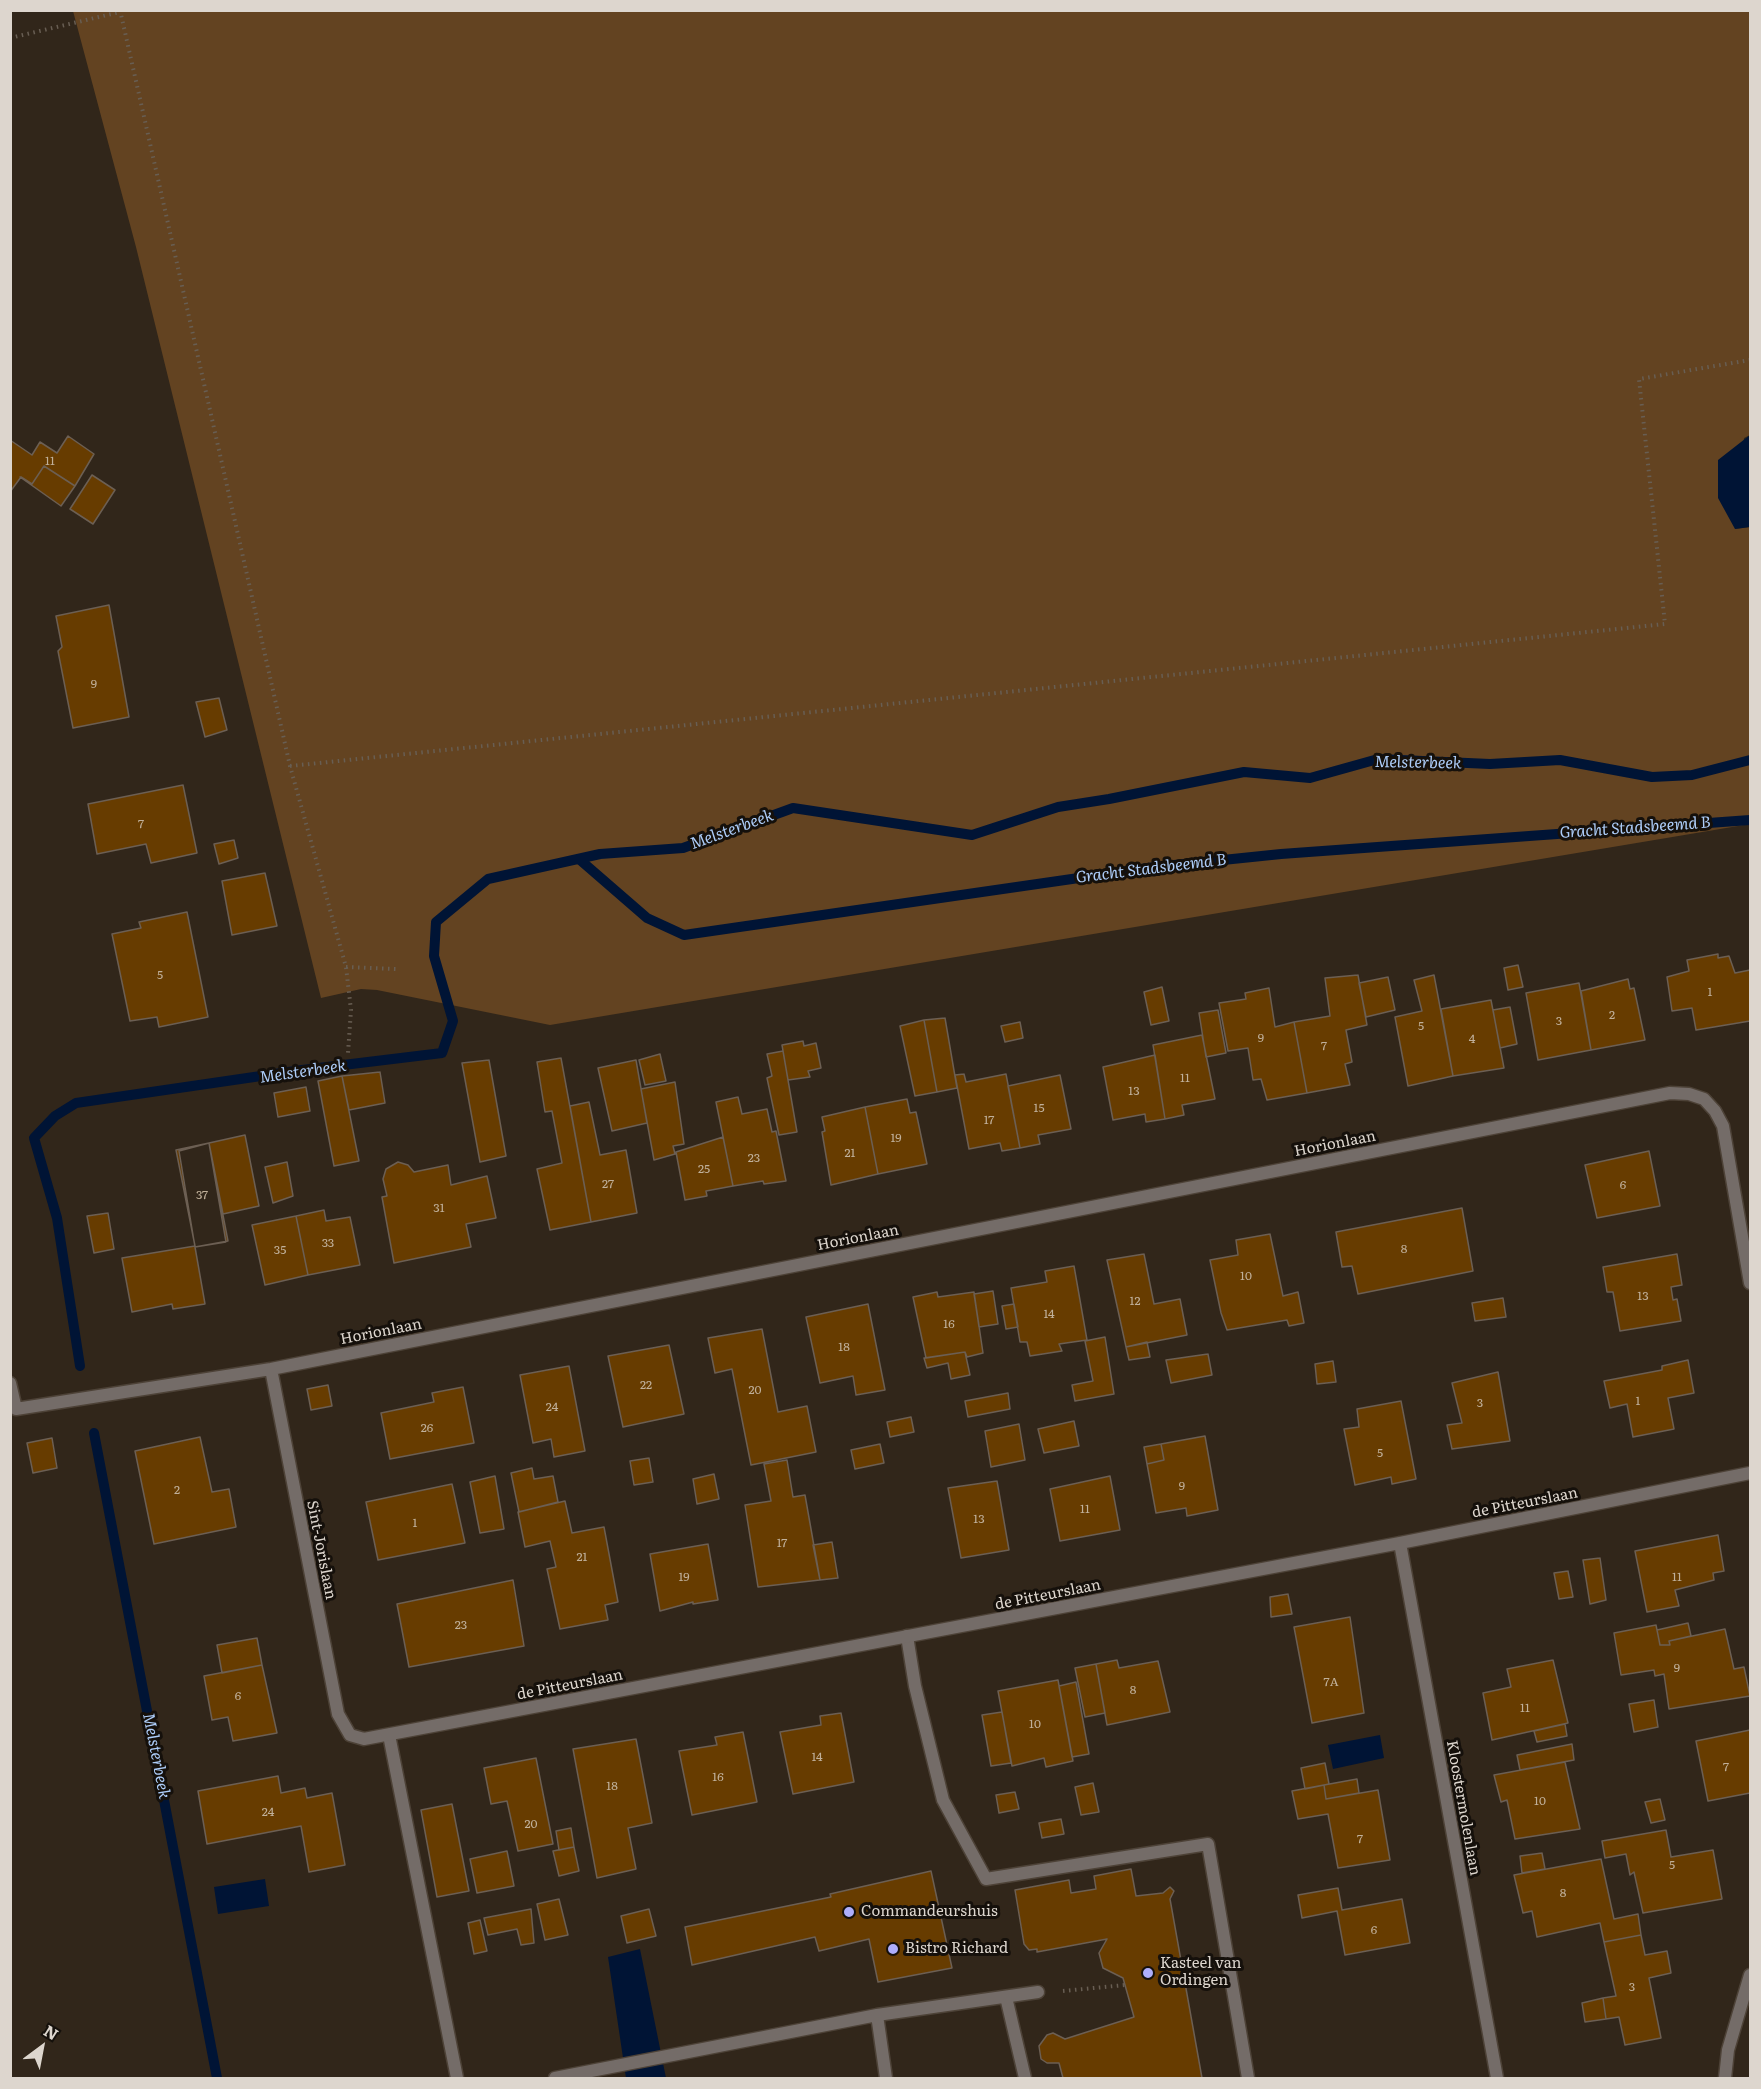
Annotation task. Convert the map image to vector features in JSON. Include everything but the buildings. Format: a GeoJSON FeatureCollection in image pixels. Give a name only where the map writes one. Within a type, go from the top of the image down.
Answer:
{"type":"FeatureCollection","features":[{"type":"Feature","properties":{"kind":"street","name":"Horionlaan"},"geometry":{"type":"LineString","coordinates":[[10,1383],[16,1409],[271,1369],[1670,1094],[1689,1094],[1704,1099],[1724,1126],[1750,1283]]}},
{"type":"Feature","properties":{"kind":"street","name":"Sint-Jorislaan"},"geometry":{"type":"LineString","coordinates":[[271,1369],[338,1714],[350,1734]]}},
{"type":"Feature","properties":{"kind":"street","name":"de Pitteurslaan"},"geometry":{"type":"LineString","coordinates":[[350,1734],[364,1739],[389,1735],[1400,1543],[1750,1473]]}},
{"type":"Feature","properties":{"kind":"street","name":"Kloostermolenlaan"},"geometry":{"type":"LineString","coordinates":[[1400,1543],[1497,2079]]}},
{"type":"Feature","properties":{"kind":"street"},"geometry":{"type":"LineString","coordinates":[[907,1636],[915,1686],[942,1800],[986,1879],[1208,1844],[1248,2079]]}},
{"type":"Feature","properties":{"kind":"street"},"geometry":{"type":"LineString","coordinates":[[389,1735],[457,2079]]}},
{"type":"Feature","properties":{"kind":"street"},"geometry":{"type":"LineString","coordinates":[[1725,2079],[1728,2050],[1750,1975]]}},
{"type":"Feature","properties":{"kind":"street"},"geometry":{"type":"LineString","coordinates":[[555,2079],[877,2015],[1038,1992]]}},
{"type":"Feature","properties":{"kind":"street"},"geometry":{"type":"LineString","coordinates":[[1006,1997],[1025,2079]]}},
{"type":"Feature","properties":{"kind":"street"},"geometry":{"type":"LineString","coordinates":[[877,2015],[886,2079]]}},
{"type":"Feature","properties":{"kind":"path"},"geometry":{"type":"LineString","coordinates":[[10,38],[120,11],[290,766],[346,967],[351,1010],[348,1053]]}},
{"type":"Feature","properties":{"kind":"path"},"geometry":{"type":"LineString","coordinates":[[290,766],[1665,624],[1640,379],[1750,360]]}},
{"type":"Feature","properties":{"kind":"path"},"geometry":{"type":"LineString","coordinates":[[346,967],[396,969]]}},
{"type":"Feature","properties":{"kind":"path"},"geometry":{"type":"LineString","coordinates":[[1069,1991],[1125,1985]]}},
{"type":"Feature","properties":{"kind":"shaded area"},"geometry":{"type":"Polygon","coordinates":[[[73,11],[1750,11],[1750,435],[1744,438],[1735,529],[1750,527],[1750,824],[550,1025],[377,990],[361,989],[321,998],[136,247],[73,11]]]}},
{"type":"Feature","properties":{"kind":"water"},"geometry":{"type":"Polygon","coordinates":[[[1750,435],[1750,527],[1735,529],[1718,498],[1718,460],[1750,435]]]}},
{"type":"Feature","properties":{"kind":"water"},"geometry":{"type":"Polygon","coordinates":[[[1380,1735],[1384,1758],[1333,1769],[1328,1745],[1380,1735]]]}},
{"type":"Feature","properties":{"kind":"water"},"geometry":{"type":"Polygon","coordinates":[[[265,1879],[269,1906],[218,1914],[214,1887],[265,1879]]]}},
{"type":"Feature","properties":{"kind":"water"},"geometry":{"type":"Polygon","coordinates":[[[640,1949],[666,2078],[626,2078],[608,1957],[640,1949]]]}},
{"type":"Feature","properties":{"kind":"waterway","name":"Melsterbeek"},"geometry":{"type":"LineString","coordinates":[[80,1366],[57,1218],[34,1138],[55,1116],[76,1103],[302,1070],[442,1053],[453,1021],[434,956],[436,922],[488,879],[600,854],[683,848],[793,808],[972,835],[1058,807],[1244,772],[1310,778],[1378,759],[1490,764],[1560,760],[1652,777],[1692,775],[1750,760]]}},
{"type":"Feature","properties":{"kind":"waterway","name":"Gracht Stadsbeemd B"},"geometry":{"type":"LineString","coordinates":[[579,859],[647,918],[684,935],[1155,867],[1281,854],[1750,820]]}},
{"type":"Feature","properties":{"kind":"waterway","name":"Melsterbeek"},"geometry":{"type":"LineString","coordinates":[[94,1433],[217,2078]]}},
{"type":"Feature","properties":{"kind":"place","name":"Commandeurshuis"},"geometry":{"type":"Point","coordinates":[849,1912]}},
{"type":"Feature","properties":{"kind":"place","name":"Bistro Richard"},"geometry":{"type":"Point","coordinates":[893,1949]}},
{"type":"Feature","properties":{"kind":"place","name":"Kasteel van Ordingen"},"geometry":{"type":"Point","coordinates":[1148,1973]}}]}
